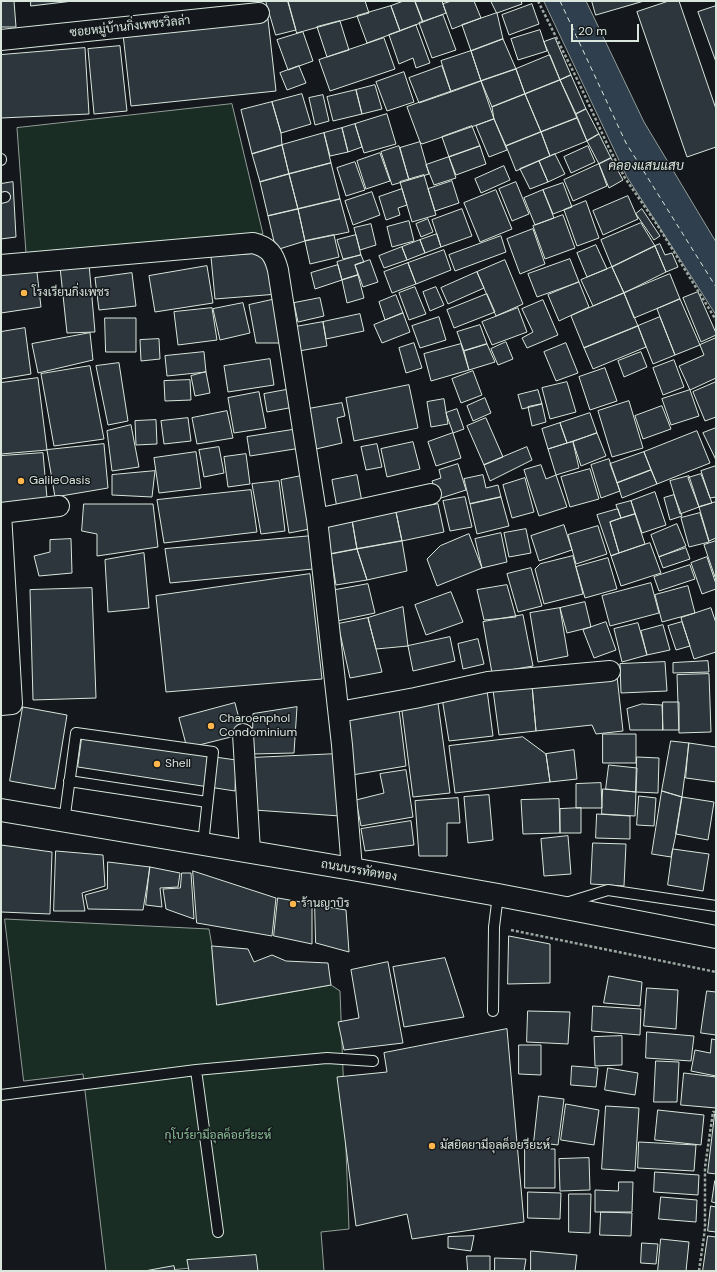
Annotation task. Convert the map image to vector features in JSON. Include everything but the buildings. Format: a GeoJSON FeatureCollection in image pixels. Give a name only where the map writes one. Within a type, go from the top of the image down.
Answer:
{"type":"FeatureCollection","features":[{"type":"Feature","properties":{"kind":"main road","name":"ถนนบรรทัดทอง"},"geometry":{"type":"LineString","coordinates":[[1,810],[64,822],[250,851],[352,869],[498,895],[716,937]]}},
{"type":"Feature","properties":{"kind":"street","name":"ซอยหมู่บ้านกิ่งเพชรวิลล่า"},"geometry":{"type":"LineString","coordinates":[[1,40],[259,13]]}},
{"type":"Feature","properties":{"kind":"street"},"geometry":{"type":"LineString","coordinates":[[1,265],[253,243],[262,245],[276,260],[317,519],[339,712],[352,869]]}},
{"type":"Feature","properties":{"kind":"street"},"geometry":{"type":"LineString","coordinates":[[317,519],[431,494]]}},
{"type":"Feature","properties":{"kind":"street"},"geometry":{"type":"LineString","coordinates":[[1,705],[12,704],[1,513],[59,506]]}},
{"type":"Feature","properties":{"kind":"street"},"geometry":{"type":"LineString","coordinates":[[339,712],[415,698],[488,682],[610,671]]}},
{"type":"Feature","properties":{"kind":"street"},"geometry":{"type":"LineString","coordinates":[[243,734],[250,851]]}},
{"type":"Feature","properties":{"kind":"lane"},"geometry":{"type":"LineString","coordinates":[[64,822],[76,733],[213,752],[203,844]]}},
{"type":"Feature","properties":{"kind":"lane"},"geometry":{"type":"LineString","coordinates":[[69,781],[207,802]]}},
{"type":"Feature","properties":{"kind":"lane"},"geometry":{"type":"LineString","coordinates":[[555,906],[608,890],[716,906]]}},
{"type":"Feature","properties":{"kind":"lane"},"geometry":{"type":"LineString","coordinates":[[493,1011],[494,927],[498,895]]}},
{"type":"Feature","properties":{"kind":"lane"},"geometry":{"type":"LineString","coordinates":[[1,1095],[196,1070],[327,1058],[373,1061]]}},
{"type":"Feature","properties":{"kind":"lane"},"geometry":{"type":"LineString","coordinates":[[196,1070],[218,1232]]}},
{"type":"Feature","properties":{"kind":"path"},"geometry":{"type":"LineString","coordinates":[[538,1],[625,178],[658,226],[716,320]]}},
{"type":"Feature","properties":{"kind":"path"},"geometry":{"type":"LineString","coordinates":[[494,927],[716,972]]}},
{"type":"Feature","properties":{"kind":"path"},"geometry":{"type":"LineString","coordinates":[[700,1271],[705,1229],[705,1167],[713,1112],[716,1112]]}},
{"type":"Feature","properties":{"kind":"green space"},"geometry":{"type":"Polygon","coordinates":[[[232,104],[263,234],[26,253],[17,128],[232,104]]]}},
{"type":"Feature","properties":{"kind":"green space","name":"กุโบร์ยามีอุลค็อยรียะห์"},"geometry":{"type":"Polygon","coordinates":[[[5,919],[209,929],[218,1005],[331,985],[340,991],[349,1229],[321,1232],[324,1271],[253,1271],[251,1262],[160,1271],[106,1271],[83,1074],[24,1081],[5,919]]]}},
{"type":"Feature","properties":{"kind":"water","name":"คลองแสนแสบ"},"geometry":{"type":"Polygon","coordinates":[[[544,1],[586,1],[644,122],[716,242],[716,315],[627,177],[544,1]]]}},
{"type":"Feature","properties":{"kind":"ferry route"},"geometry":{"type":"LineString","coordinates":[[560,1],[626,143],[716,287]]}},
{"type":"Feature","properties":{"kind":"place","name":"โรงเรียนกิ่งเพชร"},"geometry":{"type":"Point","coordinates":[24,293]}},
{"type":"Feature","properties":{"kind":"place","name":"GalileOasis"},"geometry":{"type":"Point","coordinates":[21,481]}},
{"type":"Feature","properties":{"kind":"place","name":"Charoenphol Condominium"},"geometry":{"type":"Point","coordinates":[211,726]}},
{"type":"Feature","properties":{"kind":"place","name":"Shell"},"geometry":{"type":"Point","coordinates":[157,764]}},
{"type":"Feature","properties":{"kind":"place","name":"ร้านญาบิร"},"geometry":{"type":"Point","coordinates":[293,904]}},
{"type":"Feature","properties":{"kind":"place","name":"มัสยิดยามีอุลค็อยรียะห์"},"geometry":{"type":"Point","coordinates":[432,1146]}}]}
